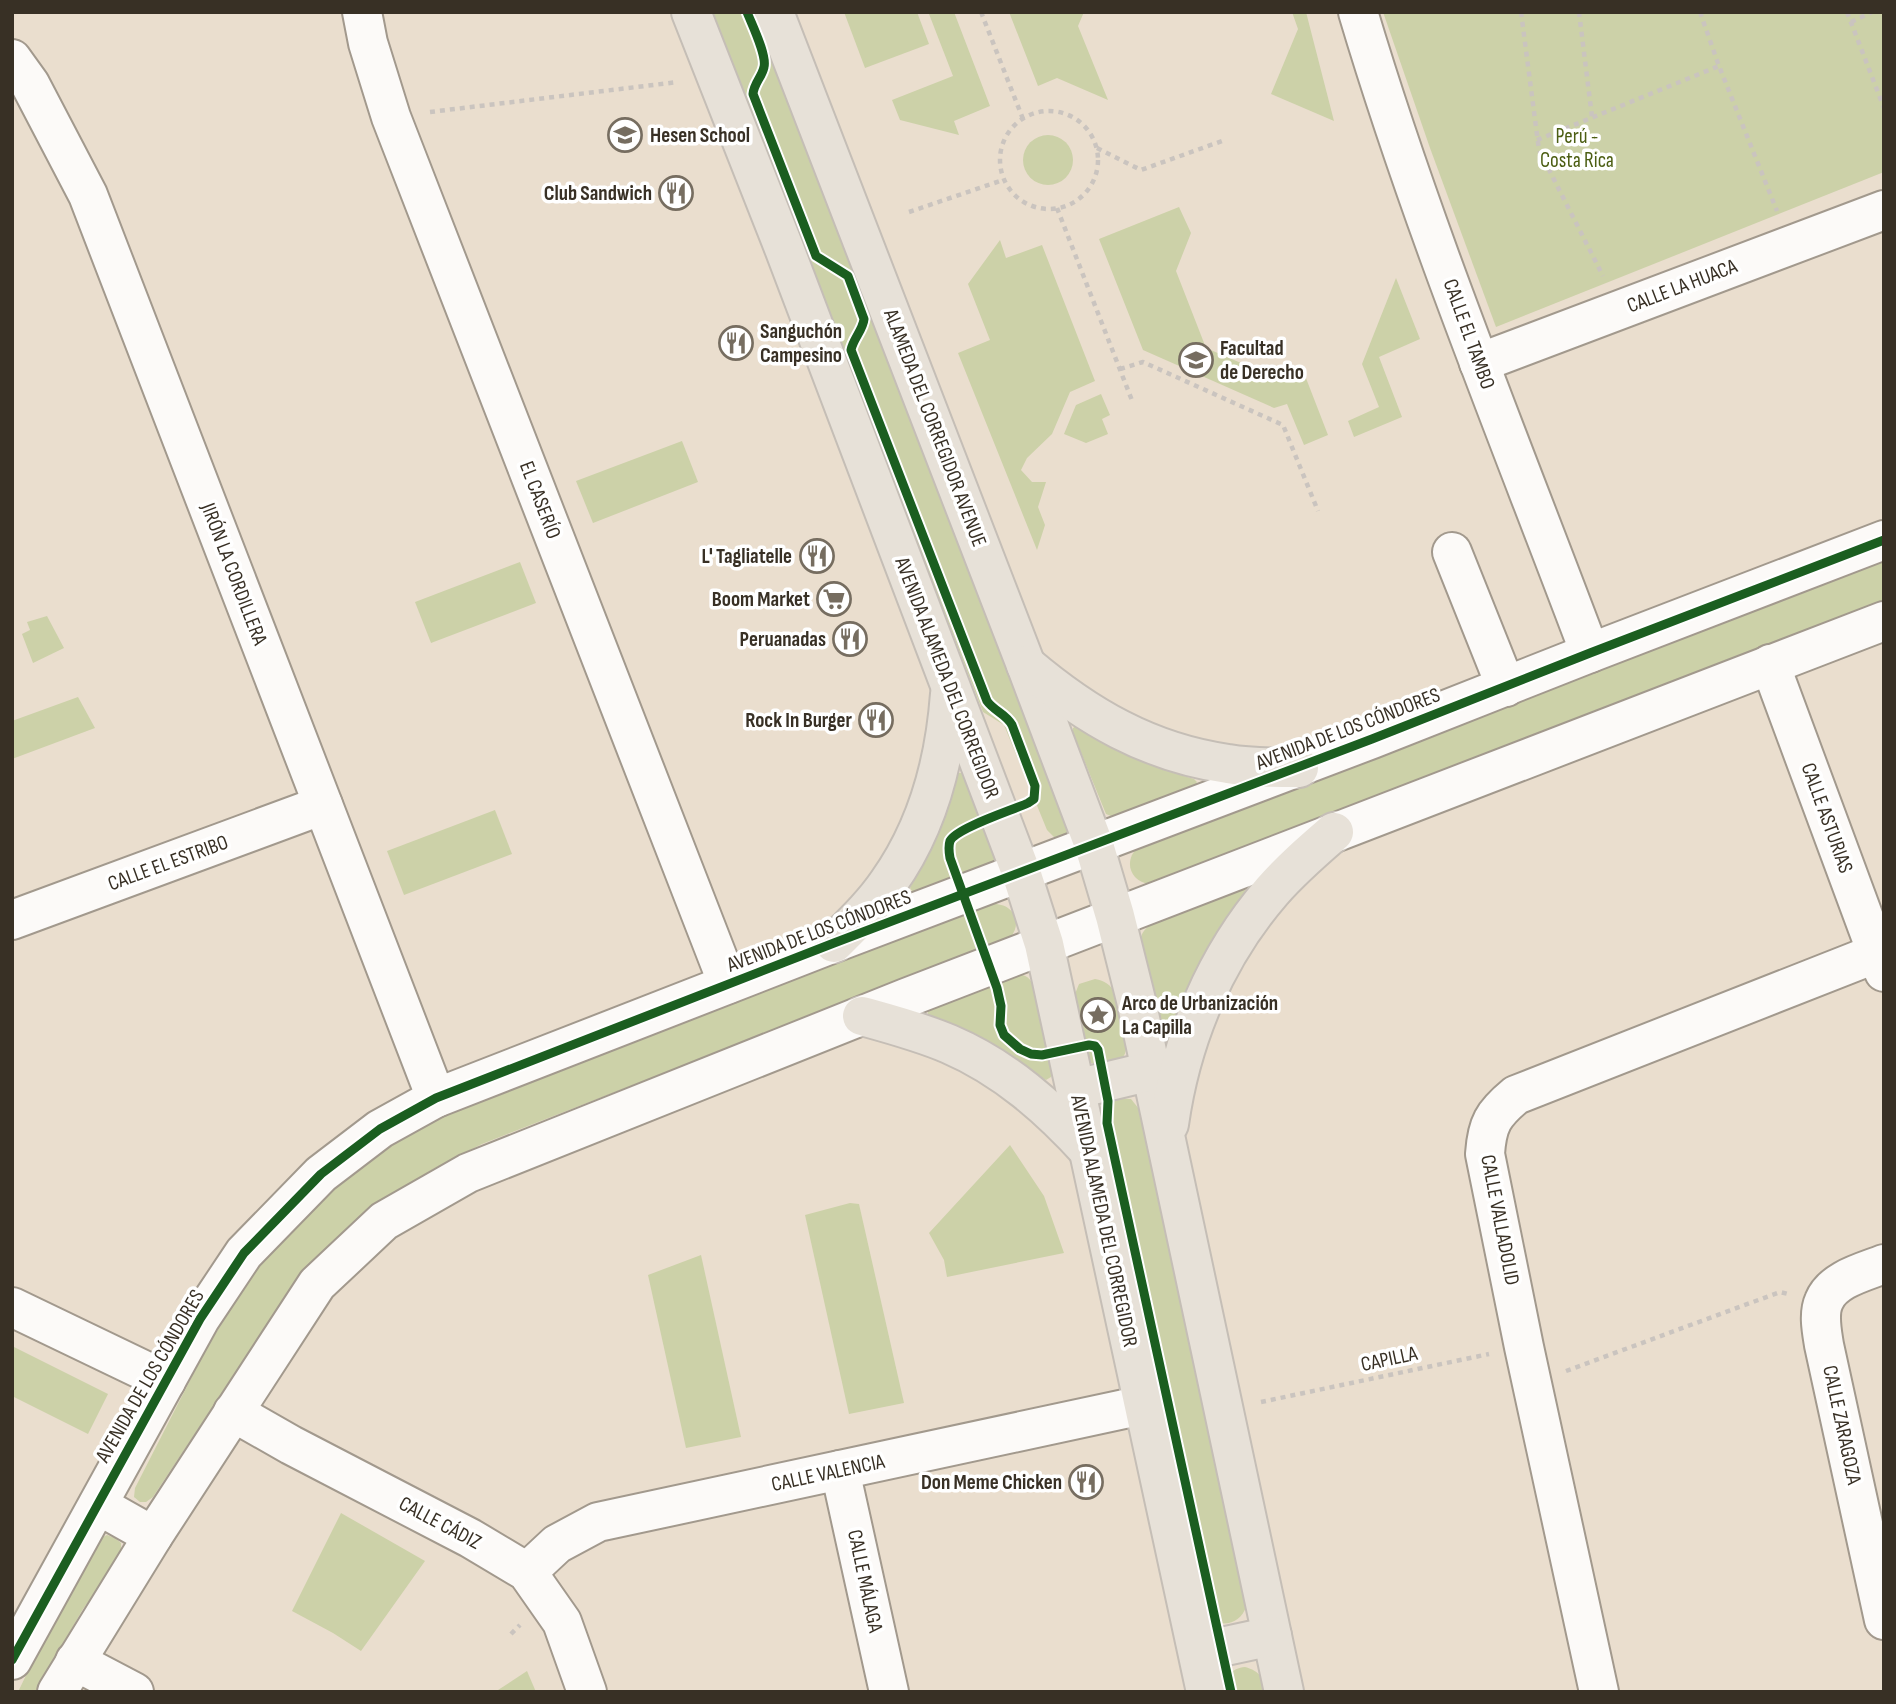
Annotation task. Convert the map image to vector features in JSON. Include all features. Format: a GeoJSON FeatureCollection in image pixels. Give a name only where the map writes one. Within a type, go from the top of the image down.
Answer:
{"type":"FeatureCollection","features":[{"type":"Feature","properties":{"kind":"main road","name":"AVENIDA ALAMEDA DEL CORREGIDOR"},"geometry":{"type":"LineString","coordinates":[[691,12],[784,248],[1021,872],[1044,944],[1206,1692]]}},
{"type":"Feature","properties":{"kind":"main road","name":"ALAMEDA DEL CORREGIDOR AVENUE"},"geometry":{"type":"LineString","coordinates":[[774,12],[1094,845]]}},
{"type":"Feature","properties":{"kind":"main road"},"geometry":{"type":"LineString","coordinates":[[1026,665],[1056,691],[1090,714],[1158,747],[1227,764],[1299,768]]}},
{"type":"Feature","properties":{"kind":"main road"},"geometry":{"type":"LineString","coordinates":[[834,943],[863,915],[910,848],[927,811],[939,773],[951,689]]}},
{"type":"Feature","properties":{"kind":"main road"},"geometry":{"type":"LineString","coordinates":[[1167,1140],[1173,1092],[1185,1046],[1202,1002],[1222,963],[1271,892],[1301,860],[1334,832]]}},
{"type":"Feature","properties":{"kind":"main road"},"geometry":{"type":"LineString","coordinates":[[1094,845],[1115,916],[1167,1140],[1284,1692]]}},
{"type":"Feature","properties":{"kind":"main road"},"geometry":{"type":"LineString","coordinates":[[862,1016],[907,1028],[951,1045],[993,1067],[1046,1107],[1091,1154]]}},
{"type":"Feature","properties":{"kind":"main road"},"geometry":{"type":"LineString","coordinates":[[1076,1089],[1151,1071]]}},
{"type":"Feature","properties":{"kind":"main road"},"geometry":{"type":"LineString","coordinates":[[1198,1652],[1272,1636]]}},
{"type":"Feature","properties":{"kind":"street","name":"EL CASERÍO"},"geometry":{"type":"LineString","coordinates":[[362,12],[368,43],[391,117],[728,984]]}},
{"type":"Feature","properties":{"kind":"street","name":"CALLE EL TAMBO"},"geometry":{"type":"LineString","coordinates":[[1358,12],[1396,135],[1479,363],[1590,653]]}},
{"type":"Feature","properties":{"kind":"street","name":"JIRÓN LA CORDILLERA"},"geometry":{"type":"LineString","coordinates":[[12,59],[30,83],[88,195],[436,1098]]}},
{"type":"Feature","properties":{"kind":"street","name":"CALLE LA HUACA"},"geometry":{"type":"LineString","coordinates":[[1479,363],[1884,210]]}},
{"type":"Feature","properties":{"kind":"street","name":"AVENIDA DE LOS CÓNDORES"},"geometry":{"type":"LineString","coordinates":[[12,1660],[200,1320],[244,1253],[321,1174],[380,1129],[436,1098],[834,943],[1299,768],[1884,540]]}},
{"type":"Feature","properties":{"kind":"street"},"geometry":{"type":"LineString","coordinates":[[1452,552],[1506,687]]}},
{"type":"Feature","properties":{"kind":"street"},"geometry":{"type":"LineString","coordinates":[[134,1692],[66,1676],[153,1536],[317,1284],[384,1221],[468,1174],[862,1016],[1884,621]]}},
{"type":"Feature","properties":{"kind":"street","name":"CALLE ASTURIAS"},"geometry":{"type":"LineString","coordinates":[[1770,664],[1880,962]]}},
{"type":"Feature","properties":{"kind":"street","name":"CALLE EL ESTRIBO"},"geometry":{"type":"LineString","coordinates":[[12,920],[323,805]]}},
{"type":"Feature","properties":{"kind":"street","name":"CALLE VALLADOLID"},"geometry":{"type":"LineString","coordinates":[[1599,1692],[1485,1154],[1487,1133],[1499,1109],[1516,1095],[1880,962]]}},
{"type":"Feature","properties":{"kind":"street"},"geometry":{"type":"LineString","coordinates":[[1823,1302],[1835,1287],[1850,1277],[1884,1264]]}},
{"type":"Feature","properties":{"kind":"street","name":"CALLE ZARAGOZA"},"geometry":{"type":"LineString","coordinates":[[1823,1302],[1821,1323],[1824,1345],[1884,1620]]}},
{"type":"Feature","properties":{"kind":"street"},"geometry":{"type":"LineString","coordinates":[[12,1307],[166,1381]]}},
{"type":"Feature","properties":{"kind":"street","name":"CALLE VALENCIA"},"geometry":{"type":"LineString","coordinates":[[527,1573],[557,1544],[598,1522],[1143,1405]]}},
{"type":"Feature","properties":{"kind":"street","name":"CALLE CÁDIZ"},"geometry":{"type":"LineString","coordinates":[[233,1412],[470,1538],[527,1573],[562,1622],[587,1692]]}},
{"type":"Feature","properties":{"kind":"street","name":"CALLE MÁLAGA"},"geometry":{"type":"LineString","coordinates":[[840,1470],[889,1692]]}},
{"type":"Feature","properties":{"kind":"street"},"geometry":{"type":"LineString","coordinates":[[98,1505],[153,1536]]}},
{"type":"Feature","properties":{"kind":"path"},"geometry":{"type":"LineString","coordinates":[[981,12],[1023,119]]}},
{"type":"Feature","properties":{"kind":"path"},"geometry":{"type":"LineString","coordinates":[[1521,12],[1539,150],[1603,276]]}},
{"type":"Feature","properties":{"kind":"path"},"geometry":{"type":"LineString","coordinates":[[1579,12],[1592,117]]}},
{"type":"Feature","properties":{"kind":"path"},"geometry":{"type":"LineString","coordinates":[[1700,12],[1777,211]]}},
{"type":"Feature","properties":{"kind":"path"},"geometry":{"type":"LineString","coordinates":[[1847,12],[1884,108]]}},
{"type":"Feature","properties":{"kind":"path"},"geometry":{"type":"LineString","coordinates":[[1851,22],[1872,12]]}},
{"type":"Feature","properties":{"kind":"path"},"geometry":{"type":"LineString","coordinates":[[1537,140],[1719,66]]}},
{"type":"Feature","properties":{"kind":"path"},"geometry":{"type":"LineString","coordinates":[[391,117],[718,77]]}},
{"type":"Feature","properties":{"kind":"path"},"geometry":{"type":"LineString","coordinates":[[1049,112],[1065,114],[1079,122],[1090,134],[1096,148],[1098,164],[1086,193],[1073,203],[1057,208],[1026,204],[1013,194],[1003,180],[999,164],[1001,148],[1008,133],[1023,119],[1033,114],[1049,112]]}},
{"type":"Feature","properties":{"kind":"path"},"geometry":{"type":"LineString","coordinates":[[1096,148],[1140,170],[1222,141]]}},
{"type":"Feature","properties":{"kind":"path"},"geometry":{"type":"LineString","coordinates":[[909,212],[1003,180]]}},
{"type":"Feature","properties":{"kind":"path"},"geometry":{"type":"LineString","coordinates":[[1057,208],[1133,403]]}},
{"type":"Feature","properties":{"kind":"path"},"geometry":{"type":"LineString","coordinates":[[1120,369],[1143,362],[1283,425],[1318,511]]}},
{"type":"Feature","properties":{"kind":"path"},"geometry":{"type":"LineString","coordinates":[[1532,1384],[1780,1292],[1823,1302]]}},
{"type":"Feature","properties":{"kind":"green space"},"geometry":{"type":"Polygon","coordinates":[[[712,12],[756,12],[1064,813],[1068,831],[1062,837],[1054,837],[1047,830],[1004,725],[983,712],[712,12]]]}},
{"type":"Feature","properties":{"kind":"green space"},"geometry":{"type":"Polygon","coordinates":[[[844,12],[917,12],[929,44],[865,68],[844,12]]]}},
{"type":"Feature","properties":{"kind":"green space"},"geometry":{"type":"Polygon","coordinates":[[[954,12],[990,106],[954,121],[959,135],[900,120],[892,100],[953,76],[929,14],[954,12]]]}},
{"type":"Feature","properties":{"kind":"green space"},"geometry":{"type":"Polygon","coordinates":[[[1009,12],[1084,12],[1078,26],[1108,100],[1057,78],[1038,86],[1009,12]]]}},
{"type":"Feature","properties":{"kind":"green space"},"geometry":{"type":"Polygon","coordinates":[[[1292,12],[1306,12],[1334,121],[1271,94],[1298,29],[1292,12]]]}},
{"type":"Feature","properties":{"kind":"green space","name":"Perú - Costa Rica"},"geometry":{"type":"Polygon","coordinates":[[[1383,12],[1884,12],[1884,172],[1496,327],[1383,12]]]}},
{"type":"Feature","properties":{"kind":"green space"},"geometry":{"type":"Polygon","coordinates":[[[1048,135],[1066,142],[1073,160],[1066,178],[1048,185],[1030,178],[1023,160],[1030,142],[1048,135]]]}},
{"type":"Feature","properties":{"kind":"green space"},"geometry":{"type":"Polygon","coordinates":[[[1179,207],[1191,233],[1176,271],[1206,348],[1283,381],[1304,373],[1328,435],[1304,445],[1287,404],[1274,408],[1143,350],[1099,239],[1179,207]]]}},
{"type":"Feature","properties":{"kind":"green space"},"geometry":{"type":"Polygon","coordinates":[[[1000,240],[1006,258],[1042,245],[1095,381],[1070,392],[1052,434],[1027,458],[1021,470],[1032,482],[1046,482],[1038,507],[1045,525],[1037,550],[958,353],[990,340],[968,284],[1000,240]]]}},
{"type":"Feature","properties":{"kind":"green space"},"geometry":{"type":"Polygon","coordinates":[[[1396,278],[1420,339],[1379,357],[1402,417],[1354,437],[1348,421],[1379,407],[1362,364],[1396,278]]]}},
{"type":"Feature","properties":{"kind":"green space"},"geometry":{"type":"Polygon","coordinates":[[[1101,394],[1110,415],[1102,419],[1108,434],[1086,443],[1064,434],[1076,405],[1101,394]]]}},
{"type":"Feature","properties":{"kind":"green space"},"geometry":{"type":"Polygon","coordinates":[[[682,441],[698,482],[593,523],[576,481],[682,441]]]}},
{"type":"Feature","properties":{"kind":"green space"},"geometry":{"type":"Polygon","coordinates":[[[1884,559],[1884,601],[1150,884],[1133,875],[1131,858],[1138,847],[1884,559]]]}},
{"type":"Feature","properties":{"kind":"green space"},"geometry":{"type":"Polygon","coordinates":[[[520,562],[536,603],[431,643],[415,602],[520,562]]]}},
{"type":"Feature","properties":{"kind":"green space"},"geometry":{"type":"Polygon","coordinates":[[[47,616],[64,648],[33,663],[22,634],[30,630],[27,622],[47,616]]]}},
{"type":"Feature","properties":{"kind":"green space"},"geometry":{"type":"Polygon","coordinates":[[[78,697],[95,728],[12,759],[12,721],[78,697]]]}},
{"type":"Feature","properties":{"kind":"green space"},"geometry":{"type":"Polygon","coordinates":[[[1077,725],[1134,756],[1197,782],[1117,815],[1106,814],[1073,733],[1073,728],[1077,725]]]}},
{"type":"Feature","properties":{"kind":"green space"},"geometry":{"type":"Polygon","coordinates":[[[958,773],[964,773],[997,860],[912,891],[910,888],[954,777],[958,773]]]}},
{"type":"Feature","properties":{"kind":"green space"},"geometry":{"type":"Polygon","coordinates":[[[495,810],[512,854],[404,895],[387,851],[495,810]]]}},
{"type":"Feature","properties":{"kind":"green space"},"geometry":{"type":"Polygon","coordinates":[[[1242,888],[1245,890],[1242,900],[1221,926],[1204,956],[1184,1002],[1168,1051],[1165,1050],[1142,934],[1161,919],[1242,888]]]}},
{"type":"Feature","properties":{"kind":"green space"},"geometry":{"type":"Polygon","coordinates":[[[994,904],[1007,907],[1014,915],[1016,926],[1010,938],[482,1144],[433,1169],[379,1204],[307,1271],[272,1317],[153,1497],[146,1502],[140,1502],[134,1497],[135,1488],[205,1351],[250,1277],[291,1230],[353,1171],[418,1128],[478,1100],[701,1013],[994,904]]]}},
{"type":"Feature","properties":{"kind":"green space"},"geometry":{"type":"Polygon","coordinates":[[[1017,974],[1028,978],[1034,987],[1053,1071],[1051,1077],[1046,1080],[928,1017],[928,1010],[1017,974]]]}},
{"type":"Feature","properties":{"kind":"green space"},"geometry":{"type":"Polygon","coordinates":[[[1095,979],[1107,983],[1115,993],[1126,1050],[1121,1059],[1112,1064],[1091,1063],[1087,1058],[1073,999],[1079,984],[1095,979]]]}},
{"type":"Feature","properties":{"kind":"green space"},"geometry":{"type":"Polygon","coordinates":[[[1115,1098],[1131,1099],[1139,1109],[1246,1606],[1240,1617],[1230,1623],[1212,1620],[1207,1615],[1100,1118],[1104,1105],[1115,1098]]]}},
{"type":"Feature","properties":{"kind":"green space"},"geometry":{"type":"Polygon","coordinates":[[[1010,1145],[1044,1196],[1064,1253],[947,1277],[944,1260],[929,1233],[1010,1145]]]}},
{"type":"Feature","properties":{"kind":"green space"},"geometry":{"type":"Polygon","coordinates":[[[850,1203],[859,1204],[904,1403],[849,1414],[805,1215],[850,1203]]]}},
{"type":"Feature","properties":{"kind":"green space"},"geometry":{"type":"Polygon","coordinates":[[[701,1255],[741,1437],[686,1448],[648,1275],[701,1255]]]}},
{"type":"Feature","properties":{"kind":"green space"},"geometry":{"type":"Polygon","coordinates":[[[12,1346],[108,1394],[88,1434],[12,1396],[12,1346]]]}},
{"type":"Feature","properties":{"kind":"green space"},"geometry":{"type":"Polygon","coordinates":[[[341,1513],[425,1561],[361,1651],[292,1611],[341,1513]]]}},
{"type":"Feature","properties":{"kind":"green space"},"geometry":{"type":"Polygon","coordinates":[[[107,1535],[121,1543],[121,1556],[83,1609],[35,1692],[18,1692],[101,1538],[107,1535]]]}},
{"type":"Feature","properties":{"kind":"green space"},"geometry":{"type":"Polygon","coordinates":[[[1245,1667],[1260,1676],[1266,1692],[1224,1692],[1229,1675],[1236,1669],[1245,1667]]]}},
{"type":"Feature","properties":{"kind":"green space"},"geometry":{"type":"Polygon","coordinates":[[[527,1671],[536,1692],[495,1692],[527,1671]]]}},
{"type":"Feature","properties":{"kind":"cycle path"},"geometry":{"type":"LineString","coordinates":[[747,12],[764,62],[753,94],[816,256],[848,276],[864,319],[851,350],[987,701],[1012,725],[1035,786],[1034,799],[1028,803],[973,825],[954,836],[949,843],[950,858],[997,988],[1001,1006],[1000,1025],[1004,1035],[1020,1049],[1031,1054],[1042,1055],[1089,1045],[1098,1050],[1108,1101],[1107,1123],[1231,1692]]}},
{"type":"Feature","properties":{"kind":"cycle path"},"geometry":{"type":"LineString","coordinates":[[12,1660],[200,1319],[244,1253],[321,1174],[380,1129],[436,1098],[1884,540]]}},
{"type":"Feature","properties":{"kind":"place","name":"Hesen School"},"geometry":{"type":"Point","coordinates":[625,135]}},
{"type":"Feature","properties":{"kind":"place","name":"Club Sandwich"},"geometry":{"type":"Point","coordinates":[676,193]}},
{"type":"Feature","properties":{"kind":"place","name":"Sanguchón Campesino"},"geometry":{"type":"Point","coordinates":[736,343]}},
{"type":"Feature","properties":{"kind":"place","name":"Facultad de Derecho"},"geometry":{"type":"Point","coordinates":[1196,360]}},
{"type":"Feature","properties":{"kind":"place","name":"L' Tagliatelle"},"geometry":{"type":"Point","coordinates":[817,556]}},
{"type":"Feature","properties":{"kind":"place","name":"Boom Market"},"geometry":{"type":"Point","coordinates":[834,599]}},
{"type":"Feature","properties":{"kind":"place","name":"Peruanadas"},"geometry":{"type":"Point","coordinates":[850,639]}},
{"type":"Feature","properties":{"kind":"place","name":"Rock In Burger"},"geometry":{"type":"Point","coordinates":[876,720]}},
{"type":"Feature","properties":{"kind":"place","name":"Arco de Urbanización La Capilla"},"geometry":{"type":"Point","coordinates":[1098,1015]}},
{"type":"Feature","properties":{"kind":"place","name":"Don Meme Chicken"},"geometry":{"type":"Point","coordinates":[1086,1482]}}]}
